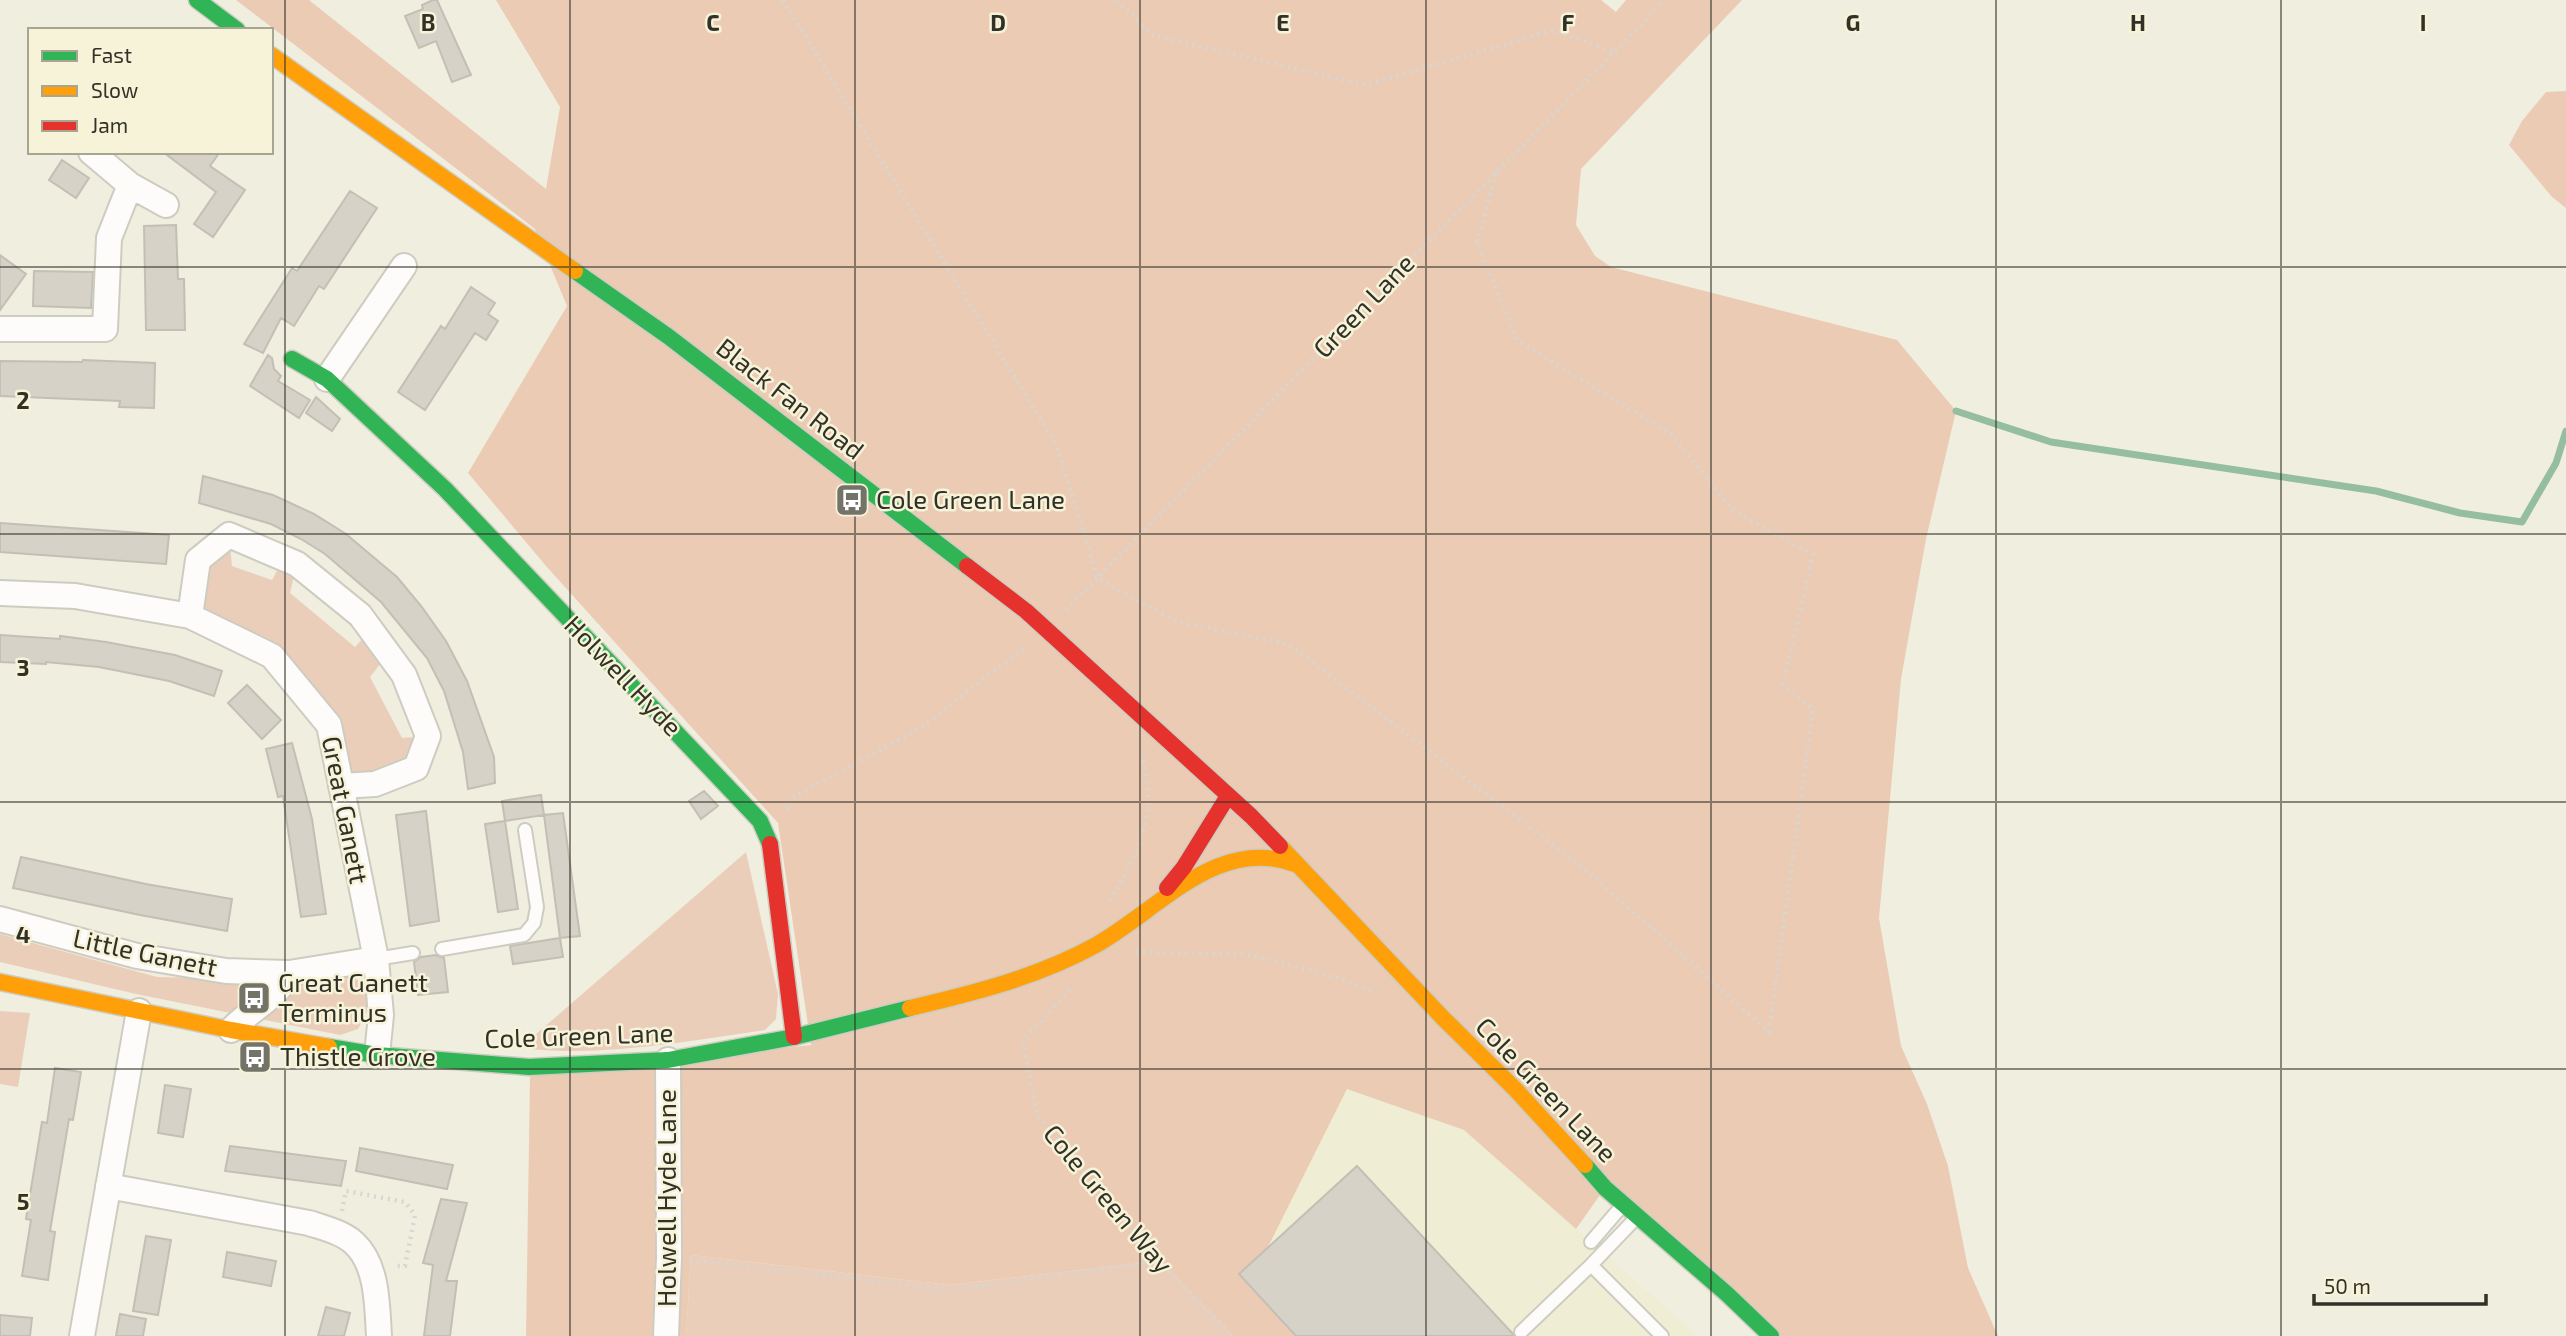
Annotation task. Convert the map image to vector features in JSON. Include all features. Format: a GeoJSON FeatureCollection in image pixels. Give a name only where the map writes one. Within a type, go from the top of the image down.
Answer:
{"type":"FeatureCollection","features":[{"type":"Feature","properties":{"kind":"street"},"geometry":{"type":"LineString","coordinates":[[197,0],[234,28]]}},
{"type":"Feature","properties":{"kind":"street","name":"Black Fan Road"},"geometry":{"type":"LineString","coordinates":[[273,56],[669,337],[1026,611],[1251,816]]}},
{"type":"Feature","properties":{"kind":"street"},"geometry":{"type":"LineString","coordinates":[[93,154],[130,185],[166,205]]}},
{"type":"Feature","properties":{"kind":"street"},"geometry":{"type":"LineString","coordinates":[[0,329],[105,329],[109,238],[130,185]]}},
{"type":"Feature","properties":{"kind":"street"},"geometry":{"type":"LineString","coordinates":[[327,379],[404,266]]}},
{"type":"Feature","properties":{"kind":"street","name":"Holwell Hyde"},"geometry":{"type":"LineString","coordinates":[[292,359],[327,379],[464,509],[760,821],[771,845],[794,1037]]}},
{"type":"Feature","properties":{"kind":"street"},"geometry":{"type":"LineString","coordinates":[[190,616],[198,560],[229,536],[297,564],[360,615],[404,675],[428,736],[415,768],[375,784],[341,786]]}},
{"type":"Feature","properties":{"kind":"street","name":"Great Ganett"},"geometry":{"type":"LineString","coordinates":[[0,593],[75,596],[190,616],[272,656],[329,724],[376,959],[382,1015],[377,1055]]}},
{"type":"Feature","properties":{"kind":"street","name":"Cole Green Lane"},"geometry":{"type":"LineString","coordinates":[[1141,915],[1179,875],[1210,820],[1228,796]]}},
{"type":"Feature","properties":{"kind":"street","name":"Cole Green Lane"},"geometry":{"type":"LineString","coordinates":[[1251,816],[1442,1017],[1516,1090],[1605,1188],[1771,1336]]}},
{"type":"Feature","properties":{"kind":"street","name":"Cole Green Lane"},"geometry":{"type":"LineString","coordinates":[[0,982],[231,1030],[377,1055],[529,1067],[668,1060],[794,1037],[968,994],[1037,972],[1096,945],[1213,867],[1239,858],[1262,856],[1297,865]]}},
{"type":"Feature","properties":{"kind":"street","name":"Little Ganett"},"geometry":{"type":"LineString","coordinates":[[0,919],[137,956],[226,971],[289,973],[376,959]]}},
{"type":"Feature","properties":{"kind":"street"},"geometry":{"type":"LineString","coordinates":[[231,1030],[284,985],[289,973]]}},
{"type":"Feature","properties":{"kind":"street"},"geometry":{"type":"LineString","coordinates":[[82,1336],[139,1011]]}},
{"type":"Feature","properties":{"kind":"street","name":"Holwell Hyde Lane"},"geometry":{"type":"LineString","coordinates":[[666,1336],[669,1257],[668,1060]]}},
{"type":"Feature","properties":{"kind":"street"},"geometry":{"type":"LineString","coordinates":[[108,1186],[309,1223],[337,1232],[355,1243],[370,1267],[377,1297],[379,1336]]}},
{"type":"Feature","properties":{"kind":"lane"},"geometry":{"type":"LineString","coordinates":[[442,949],[524,934],[534,923],[537,907],[525,830]]}},
{"type":"Feature","properties":{"kind":"lane"},"geometry":{"type":"LineString","coordinates":[[376,959],[413,953]]}},
{"type":"Feature","properties":{"kind":"lane"},"geometry":{"type":"LineString","coordinates":[[1591,1242],[1624,1204]]}},
{"type":"Feature","properties":{"kind":"lane"},"geometry":{"type":"LineString","coordinates":[[1521,1332],[1638,1217]]}},
{"type":"Feature","properties":{"kind":"lane"},"geometry":{"type":"LineString","coordinates":[[1591,1265],[1662,1336]]}},
{"type":"Feature","properties":{"kind":"path"},"geometry":{"type":"LineString","coordinates":[[783,0],[1057,446],[1098,579],[1178,622],[1288,644],[1581,866],[1769,1032],[1813,709],[1783,684],[1812,555],[1734,512],[1672,435],[1518,341],[1477,242],[1497,170]]}},
{"type":"Feature","properties":{"kind":"path"},"geometry":{"type":"LineString","coordinates":[[1117,0],[1152,35],[1366,85],[1555,30],[1615,52]]}},
{"type":"Feature","properties":{"kind":"path","name":"Green Lane"},"geometry":{"type":"LineString","coordinates":[[1065,612],[1615,52],[1654,12],[1662,0]]}},
{"type":"Feature","properties":{"kind":"path"},"geometry":{"type":"LineString","coordinates":[[771,845],[792,799],[920,727],[1027,645]]}},
{"type":"Feature","properties":{"kind":"path"},"geometry":{"type":"LineString","coordinates":[[1104,912],[1135,859],[1147,814],[1148,777],[1140,754]]}},
{"type":"Feature","properties":{"kind":"path"},"geometry":{"type":"LineString","coordinates":[[1123,953],[1253,955],[1344,980],[1381,994]]}},
{"type":"Feature","properties":{"kind":"path","name":"Cole Green Way"},"geometry":{"type":"LineString","coordinates":[[1075,984],[1023,1040],[1037,1115],[1159,1261],[1233,1336]]}},
{"type":"Feature","properties":{"kind":"path"},"geometry":{"type":"LineString","coordinates":[[337,1232],[346,1191],[405,1202],[415,1215],[405,1266],[370,1267]]}},
{"type":"Feature","properties":{"kind":"path"},"geometry":{"type":"LineString","coordinates":[[669,1257],[951,1290],[1159,1261]]}},
{"type":"Feature","properties":{"kind":"shaded area"},"geometry":{"type":"Polygon","coordinates":[[[236,0],[309,0],[546,189],[560,107],[496,0],[1601,0],[1616,12],[1626,0],[1742,0],[1581,169],[1576,225],[1595,256],[1611,267],[1897,340],[1956,411],[1926,539],[1901,679],[1879,918],[1901,1046],[1927,1104],[1948,1166],[1968,1268],[1998,1336],[1781,1336],[1605,1188],[1576,1229],[1464,1130],[1347,1089],[1252,1279],[1306,1336],[1233,1336],[1159,1261],[949,1285],[691,1255],[686,1336],[526,1336],[530,1076],[811,1045],[778,823],[546,566],[468,473],[567,306],[535,229],[236,0]]]}},
{"type":"Feature","properties":{"kind":"shaded area"},"geometry":{"type":"Polygon","coordinates":[[[2566,91],[2566,208],[2552,197],[2509,145],[2522,121],[2546,92],[2566,91]]]}},
{"type":"Feature","properties":{"kind":"shaded area"},"geometry":{"type":"Polygon","coordinates":[[[229,535],[232,566],[272,580],[284,558],[297,564],[290,593],[355,647],[371,630],[388,654],[370,677],[402,738],[428,736],[416,768],[341,786],[329,724],[272,656],[190,616],[198,560],[229,535]]]}},
{"type":"Feature","properties":{"kind":"shaded area"},"geometry":{"type":"Polygon","coordinates":[[[746,852],[778,994],[776,1019],[765,1030],[612,1050],[551,1051],[520,1048],[746,852]]]}},
{"type":"Feature","properties":{"kind":"shaded area"},"geometry":{"type":"Polygon","coordinates":[[[0,934],[157,977],[266,979],[343,970],[362,983],[369,1008],[358,1029],[340,1035],[136,994],[0,962],[0,934]]]}},
{"type":"Feature","properties":{"kind":"shaded area"},"geometry":{"type":"Polygon","coordinates":[[[0,1011],[30,1013],[18,1087],[0,1084],[0,1011]]]}},
{"type":"Feature","properties":{"kind":"shaded area"},"geometry":{"type":"Polygon","coordinates":[[[1347,1088],[1464,1130],[1698,1336],[1306,1336],[1252,1279],[1347,1088]]]}},
{"type":"Feature","properties":{"kind":"shaded area"},"geometry":{"type":"Polygon","coordinates":[[[691,1255],[949,1285],[1159,1261],[1233,1336],[686,1336],[691,1255]]]}},
{"type":"Feature","properties":{"kind":"building"},"geometry":{"type":"Polygon","coordinates":[[[437,0],[471,75],[452,82],[436,41],[419,48],[405,16],[423,9],[422,5],[437,0]]]}},
{"type":"Feature","properties":{"kind":"building"},"geometry":{"type":"Polygon","coordinates":[[[166,154],[219,154],[210,166],[245,190],[213,237],[194,224],[216,192],[166,154]]]}},
{"type":"Feature","properties":{"kind":"building"},"geometry":{"type":"Polygon","coordinates":[[[62,160],[89,178],[76,198],[49,180],[62,160]]]}},
{"type":"Feature","properties":{"kind":"building"},"geometry":{"type":"Polygon","coordinates":[[[350,191],[377,208],[324,289],[319,286],[294,326],[281,318],[263,353],[244,344],[292,268],[297,271],[350,191]]]}},
{"type":"Feature","properties":{"kind":"building"},"geometry":{"type":"Polygon","coordinates":[[[176,225],[178,279],[184,279],[185,330],[146,330],[144,226],[176,225]]]}},
{"type":"Feature","properties":{"kind":"building"},"geometry":{"type":"Polygon","coordinates":[[[0,255],[26,274],[0,310],[0,255]]]}},
{"type":"Feature","properties":{"kind":"building"},"geometry":{"type":"Polygon","coordinates":[[[34,271],[93,272],[91,308],[33,306],[34,271]]]}},
{"type":"Feature","properties":{"kind":"building"},"geometry":{"type":"Polygon","coordinates":[[[471,287],[495,303],[488,314],[498,321],[486,340],[475,333],[425,410],[398,392],[441,326],[445,329],[471,287]]]}},
{"type":"Feature","properties":{"kind":"building"},"geometry":{"type":"Polygon","coordinates":[[[268,355],[272,358],[274,369],[281,376],[278,381],[310,400],[299,418],[250,386],[268,355]]]}},
{"type":"Feature","properties":{"kind":"building"},"geometry":{"type":"Polygon","coordinates":[[[0,361],[155,363],[154,408],[119,407],[120,401],[0,396],[0,361]]]}},
{"type":"Feature","properties":{"kind":"building"},"geometry":{"type":"Polygon","coordinates":[[[316,397],[340,419],[332,431],[306,413],[316,397]]]}},
{"type":"Feature","properties":{"kind":"building"},"geometry":{"type":"Polygon","coordinates":[[[203,476],[273,495],[314,514],[346,534],[397,577],[446,641],[467,681],[494,757],[495,783],[468,789],[463,752],[444,691],[427,658],[381,602],[325,554],[301,539],[271,524],[199,503],[203,476]]]}},
{"type":"Feature","properties":{"kind":"building"},"geometry":{"type":"Polygon","coordinates":[[[0,523],[169,535],[166,564],[0,552],[0,523]]]}},
{"type":"Feature","properties":{"kind":"building"},"geometry":{"type":"Polygon","coordinates":[[[0,635],[60,639],[60,636],[106,642],[175,655],[222,671],[214,696],[169,681],[99,667],[46,662],[0,662],[0,635]]]}},
{"type":"Feature","properties":{"kind":"building"},"geometry":{"type":"Polygon","coordinates":[[[247,685],[281,720],[262,739],[228,703],[247,685]]]}},
{"type":"Feature","properties":{"kind":"building"},"geometry":{"type":"Polygon","coordinates":[[[292,743],[312,819],[326,914],[301,917],[283,796],[278,797],[266,749],[292,743]]]}},
{"type":"Feature","properties":{"kind":"building"},"geometry":{"type":"Polygon","coordinates":[[[704,791],[718,806],[701,819],[689,801],[704,791]]]}},
{"type":"Feature","properties":{"kind":"building"},"geometry":{"type":"Polygon","coordinates":[[[541,795],[544,815],[505,821],[502,801],[541,795]]]}},
{"type":"Feature","properties":{"kind":"building"},"geometry":{"type":"Polygon","coordinates":[[[426,811],[439,921],[410,926],[396,815],[426,811]]]}},
{"type":"Feature","properties":{"kind":"building"},"geometry":{"type":"Polygon","coordinates":[[[563,813],[580,936],[560,938],[544,815],[563,813]]]}},
{"type":"Feature","properties":{"kind":"building"},"geometry":{"type":"Polygon","coordinates":[[[505,821],[518,909],[498,912],[485,824],[505,821]]]}},
{"type":"Feature","properties":{"kind":"building"},"geometry":{"type":"Polygon","coordinates":[[[21,857],[232,899],[227,931],[13,888],[21,857]]]}},
{"type":"Feature","properties":{"kind":"building"},"geometry":{"type":"Polygon","coordinates":[[[560,938],[563,957],[513,964],[510,946],[560,938]]]}},
{"type":"Feature","properties":{"kind":"building"},"geometry":{"type":"Polygon","coordinates":[[[436,955],[444,958],[448,992],[418,995],[414,962],[421,957],[436,955]]]}},
{"type":"Feature","properties":{"kind":"building"},"geometry":{"type":"Polygon","coordinates":[[[55,1068],[81,1072],[73,1120],[69,1119],[50,1231],[55,1232],[48,1280],[22,1276],[31,1220],[26,1219],[42,1122],[47,1123],[55,1068]]]}},
{"type":"Feature","properties":{"kind":"building"},"geometry":{"type":"Polygon","coordinates":[[[165,1085],[191,1089],[183,1137],[158,1133],[165,1085]]]}},
{"type":"Feature","properties":{"kind":"building"},"geometry":{"type":"Polygon","coordinates":[[[230,1146],[346,1161],[341,1186],[225,1171],[230,1146]]]}},
{"type":"Feature","properties":{"kind":"building"},"geometry":{"type":"Polygon","coordinates":[[[360,1148],[453,1165],[447,1189],[356,1171],[360,1148]]]}},
{"type":"Feature","properties":{"kind":"building"},"geometry":{"type":"Polygon","coordinates":[[[1357,1166],[1513,1336],[1296,1336],[1239,1274],[1357,1166]]]}},
{"type":"Feature","properties":{"kind":"building"},"geometry":{"type":"Polygon","coordinates":[[[441,1199],[467,1203],[446,1281],[457,1281],[450,1336],[424,1336],[433,1265],[423,1263],[441,1199]]]}},
{"type":"Feature","properties":{"kind":"building"},"geometry":{"type":"Polygon","coordinates":[[[146,1236],[171,1240],[158,1315],[133,1311],[146,1236]]]}},
{"type":"Feature","properties":{"kind":"building"},"geometry":{"type":"Polygon","coordinates":[[[227,1252],[276,1261],[271,1286],[223,1277],[227,1252]]]}},
{"type":"Feature","properties":{"kind":"building"},"geometry":{"type":"Polygon","coordinates":[[[326,1307],[350,1313],[344,1336],[318,1336],[326,1307]]]}},
{"type":"Feature","properties":{"kind":"building"},"geometry":{"type":"Polygon","coordinates":[[[120,1314],[146,1319],[143,1336],[116,1336],[120,1314]]]}},
{"type":"Feature","properties":{"kind":"building"},"geometry":{"type":"Polygon","coordinates":[[[0,1315],[32,1318],[30,1336],[0,1336],[0,1315]]]}},
{"type":"Feature","properties":{"kind":"waterway"},"geometry":{"type":"LineString","coordinates":[[1956,411],[2051,442],[2376,491],[2460,513],[2522,522],[2556,463],[2566,431]]}},
{"type":"Feature","properties":{"kind":"traffic: fast"},"geometry":{"type":"LineString","coordinates":[[197,0],[234,28]]}},
{"type":"Feature","properties":{"kind":"traffic: fast"},"geometry":{"type":"LineString","coordinates":[[575,271],[669,337],[967,566]]}},
{"type":"Feature","properties":{"kind":"traffic: fast"},"geometry":{"type":"LineString","coordinates":[[292,359],[327,379],[445,489],[760,821],[770,844]]}},
{"type":"Feature","properties":{"kind":"traffic: fast"},"geometry":{"type":"LineString","coordinates":[[329,1047],[377,1055],[529,1067],[668,1060],[794,1037],[910,1008]]}},
{"type":"Feature","properties":{"kind":"traffic: fast"},"geometry":{"type":"LineString","coordinates":[[1585,1165],[1605,1188],[1771,1336]]}},
{"type":"Feature","properties":{"kind":"traffic: slow"},"geometry":{"type":"LineString","coordinates":[[273,56],[575,271]]}},
{"type":"Feature","properties":{"kind":"traffic: slow"},"geometry":{"type":"LineString","coordinates":[[1280,846],[1585,1165]]}},
{"type":"Feature","properties":{"kind":"traffic: slow"},"geometry":{"type":"LineString","coordinates":[[910,1008],[1005,983],[1074,956],[1120,930],[1191,880],[1216,867],[1242,859],[1269,858],[1298,865]]}},
{"type":"Feature","properties":{"kind":"traffic: slow"},"geometry":{"type":"LineString","coordinates":[[0,982],[231,1030],[329,1047]]}},
{"type":"Feature","properties":{"kind":"traffic: jam"},"geometry":{"type":"LineString","coordinates":[[967,566],[1026,611],[1251,816],[1280,846]]}},
{"type":"Feature","properties":{"kind":"traffic: jam"},"geometry":{"type":"LineString","coordinates":[[1167,888],[1184,867],[1228,796]]}},
{"type":"Feature","properties":{"kind":"traffic: jam"},"geometry":{"type":"LineString","coordinates":[[770,844],[794,1037]]}},
{"type":"Feature","properties":{"kind":"place","name":"Cole Green Lane"},"geometry":{"type":"Point","coordinates":[852,500]}},
{"type":"Feature","properties":{"kind":"place","name":"Great Ganett Terminus"},"geometry":{"type":"Point","coordinates":[254,998]}},
{"type":"Feature","properties":{"kind":"place","name":"Thistle Grove"},"geometry":{"type":"Point","coordinates":[255,1057]}}]}
